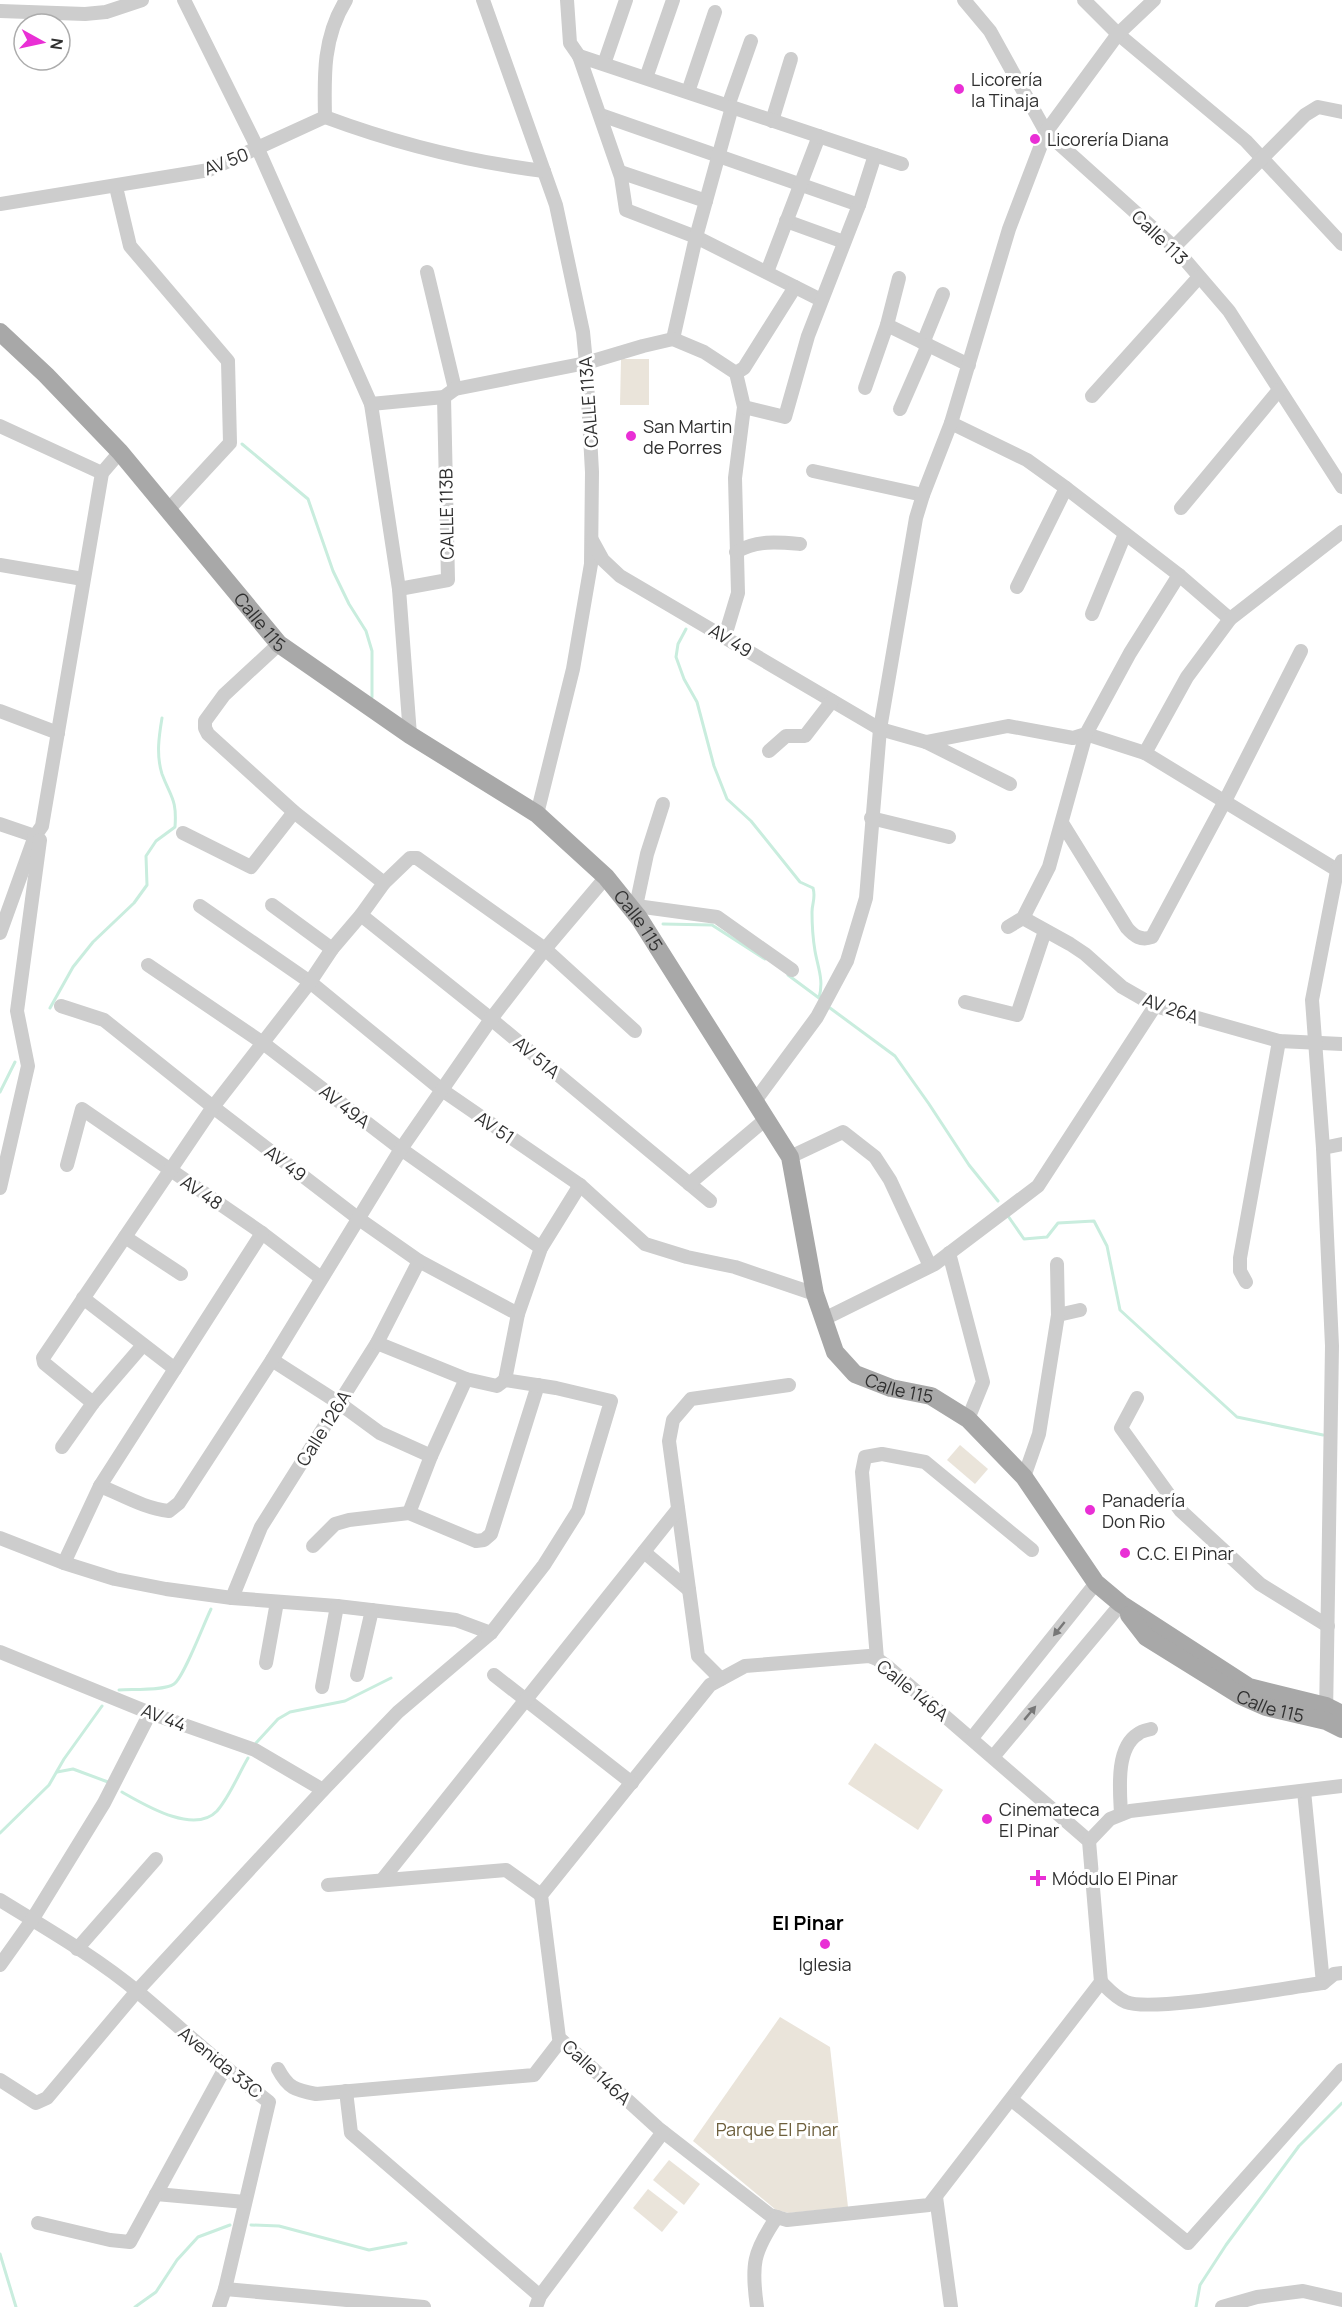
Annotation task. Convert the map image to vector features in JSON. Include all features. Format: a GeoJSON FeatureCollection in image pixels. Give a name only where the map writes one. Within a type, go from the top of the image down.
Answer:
{"type":"FeatureCollection","features":[{"type":"Feature","properties":{"kind":"main road","name":"Calle 115"},"geometry":{"type":"LineString","coordinates":[[0,333],[46,375],[120,452],[279,645],[410,735],[537,814],[606,877],[632,906],[790,1157],[815,1294],[835,1352],[855,1374],[891,1388],[931,1396],[968,1419],[1024,1477],[1096,1583],[1121,1604],[1146,1637],[1241,1696],[1266,1707],[1334,1717]]}},
{"type":"Feature","properties":{"kind":"street"},"geometry":{"type":"LineString","coordinates":[[0,11],[85,14],[106,12],[142,0]]}},
{"type":"Feature","properties":{"kind":"street"},"geometry":{"type":"LineString","coordinates":[[346,0],[335,18],[324,65],[325,117],[381,138],[510,167],[544,171]]}},
{"type":"Feature","properties":{"kind":"street","name":"CALLE 113A"},"geometry":{"type":"LineString","coordinates":[[483,0],[556,205],[583,332],[586,363],[592,472],[591,564],[573,669],[537,814]]}},
{"type":"Feature","properties":{"kind":"street"},"geometry":{"type":"LineString","coordinates":[[567,0],[570,43],[579,56],[601,115],[620,172],[626,210],[696,237],[821,300]]}},
{"type":"Feature","properties":{"kind":"street"},"geometry":{"type":"LineString","coordinates":[[604,64],[626,0]]}},
{"type":"Feature","properties":{"kind":"street"},"geometry":{"type":"LineString","coordinates":[[646,78],[673,0]]}},
{"type":"Feature","properties":{"kind":"street","name":"Calle 113"},"geometry":{"type":"LineString","coordinates":[[964,0],[990,31],[1046,132],[1174,246],[1229,311],[1342,487]]}},
{"type":"Feature","properties":{"kind":"street"},"geometry":{"type":"LineString","coordinates":[[1084,0],[1118,34],[1263,157],[1342,244]]}},
{"type":"Feature","properties":{"kind":"street"},"geometry":{"type":"LineString","coordinates":[[755,1101],[817,1017],[847,961],[866,898],[880,729],[916,518],[922,495],[951,423],[1009,229],[1046,132],[1118,34],[1154,0]]}},
{"type":"Feature","properties":{"kind":"street"},"geometry":{"type":"LineString","coordinates":[[186,1],[258,149],[371,404],[399,589],[410,735]]}},
{"type":"Feature","properties":{"kind":"street"},"geometry":{"type":"LineString","coordinates":[[688,92],[715,12]]}},
{"type":"Feature","properties":{"kind":"street"},"geometry":{"type":"LineString","coordinates":[[673,339],[696,237],[730,106],[751,41]]}},
{"type":"Feature","properties":{"kind":"street"},"geometry":{"type":"LineString","coordinates":[[579,56],[902,164]]}},
{"type":"Feature","properties":{"kind":"street"},"geometry":{"type":"LineString","coordinates":[[772,121],[791,59]]}},
{"type":"Feature","properties":{"kind":"street"},"geometry":{"type":"LineString","coordinates":[[1174,246],[1312,111],[1318,108],[1342,112]]}},
{"type":"Feature","properties":{"kind":"street"},"geometry":{"type":"LineString","coordinates":[[601,115],[859,205]]}},
{"type":"Feature","properties":{"kind":"street","name":"AV 50"},"geometry":{"type":"LineString","coordinates":[[0,204],[116,187],[209,170],[325,117]]}},
{"type":"Feature","properties":{"kind":"street"},"geometry":{"type":"LineString","coordinates":[[766,272],[819,136]]}},
{"type":"Feature","properties":{"kind":"street"},"geometry":{"type":"LineString","coordinates":[[744,407],[785,417],[808,336],[859,205],[875,155]]}},
{"type":"Feature","properties":{"kind":"street"},"geometry":{"type":"LineString","coordinates":[[620,172],[706,201]]}},
{"type":"Feature","properties":{"kind":"street"},"geometry":{"type":"LineString","coordinates":[[116,187],[130,246],[228,361],[230,442],[168,510]]}},
{"type":"Feature","properties":{"kind":"street"},"geometry":{"type":"LineString","coordinates":[[786,221],[844,242]]}},
{"type":"Feature","properties":{"kind":"street"},"geometry":{"type":"LineString","coordinates":[[427,272],[450,393]]}},
{"type":"Feature","properties":{"kind":"street"},"geometry":{"type":"LineString","coordinates":[[1092,396],[1199,277]]}},
{"type":"Feature","properties":{"kind":"street"},"geometry":{"type":"LineString","coordinates":[[865,388],[887,325],[899,278]]}},
{"type":"Feature","properties":{"kind":"street"},"geometry":{"type":"LineString","coordinates":[[736,373],[744,368],[795,287]]}},
{"type":"Feature","properties":{"kind":"street"},"geometry":{"type":"LineString","coordinates":[[900,409],[943,294]]}},
{"type":"Feature","properties":{"kind":"street"},"geometry":{"type":"LineString","coordinates":[[887,325],[969,365]]}},
{"type":"Feature","properties":{"kind":"street"},"geometry":{"type":"LineString","coordinates":[[371,404],[450,393],[586,363],[673,339],[704,352],[736,373],[744,407],[735,478],[738,593],[725,636]]}},
{"type":"Feature","properties":{"kind":"street"},"geometry":{"type":"LineString","coordinates":[[1181,508],[1279,390]]}},
{"type":"Feature","properties":{"kind":"street","name":"CALLE 113B"},"geometry":{"type":"LineString","coordinates":[[399,589],[448,580],[450,393]]}},
{"type":"Feature","properties":{"kind":"street"},"geometry":{"type":"LineString","coordinates":[[951,423],[1027,460],[1179,575],[1230,619]]}},
{"type":"Feature","properties":{"kind":"street"},"geometry":{"type":"LineString","coordinates":[[0,426],[102,473]]}},
{"type":"Feature","properties":{"kind":"street"},"geometry":{"type":"LineString","coordinates":[[0,1188],[28,1066],[16,1011],[38,831],[58,733],[102,473],[120,452]]}},
{"type":"Feature","properties":{"kind":"street"},"geometry":{"type":"LineString","coordinates":[[813,471],[922,495]]}},
{"type":"Feature","properties":{"kind":"street"},"geometry":{"type":"LineString","coordinates":[[1017,587],[1066,488]]}},
{"type":"Feature","properties":{"kind":"street"},"geometry":{"type":"LineString","coordinates":[[1145,753],[1187,677],[1230,619],[1342,532]]}},
{"type":"Feature","properties":{"kind":"street"},"geometry":{"type":"LineString","coordinates":[[1092,614],[1125,534]]}},
{"type":"Feature","properties":{"kind":"street","name":"AV 49"},"geometry":{"type":"LineString","coordinates":[[592,540],[603,560],[620,576],[880,729],[926,742],[1010,784]]}},
{"type":"Feature","properties":{"kind":"street"},"geometry":{"type":"LineString","coordinates":[[736,552],[750,544],[773,541],[800,544]]}},
{"type":"Feature","properties":{"kind":"street"},"geometry":{"type":"LineString","coordinates":[[0,566],[83,579]]}},
{"type":"Feature","properties":{"kind":"street"},"geometry":{"type":"LineString","coordinates":[[1008,927],[1023,918],[1049,867],[1086,734],[1130,653],[1179,575]]}},
{"type":"Feature","properties":{"kind":"street"},"geometry":{"type":"LineString","coordinates":[[279,645],[224,695],[205,721],[205,728],[208,734],[294,812],[384,883]]}},
{"type":"Feature","properties":{"kind":"street"},"geometry":{"type":"LineString","coordinates":[[1062,823],[1127,928],[1139,938],[1152,937],[1225,801],[1301,651]]}},
{"type":"Feature","properties":{"kind":"street"},"geometry":{"type":"LineString","coordinates":[[769,751],[786,736],[805,736],[832,700]]}},
{"type":"Feature","properties":{"kind":"street"},"geometry":{"type":"LineString","coordinates":[[0,711],[58,733]]}},
{"type":"Feature","properties":{"kind":"street"},"geometry":{"type":"LineString","coordinates":[[926,742],[1008,726],[1073,738],[1086,734],[1145,753],[1340,868],[1312,1000],[1323,1148],[1335,1242],[1337,1401],[1328,1626],[1334,1717]]}},
{"type":"Feature","properties":{"kind":"street"},"geometry":{"type":"LineString","coordinates":[[663,804],[632,906],[717,917],[792,970]]}},
{"type":"Feature","properties":{"kind":"street"},"geometry":{"type":"LineString","coordinates":[[183,833],[251,867],[294,812]]}},
{"type":"Feature","properties":{"kind":"street"},"geometry":{"type":"LineString","coordinates":[[871,818],[949,837]]}},
{"type":"Feature","properties":{"kind":"street"},"geometry":{"type":"LineString","coordinates":[[0,824],[38,831]]}},
{"type":"Feature","properties":{"kind":"street"},"geometry":{"type":"LineString","coordinates":[[0,933],[38,831]]}},
{"type":"Feature","properties":{"kind":"street"},"geometry":{"type":"LineString","coordinates":[[93,1403],[44,1363],[43,1358],[213,1107],[384,883],[410,858],[417,858],[545,950],[635,1031]]}},
{"type":"Feature","properties":{"kind":"street"},"geometry":{"type":"LineString","coordinates":[[100,1486],[129,1500],[170,1510],[179,1503],[272,1360],[401,1149],[491,1019],[606,877]]}},
{"type":"Feature","properties":{"kind":"street"},"geometry":{"type":"LineString","coordinates":[[272,905],[332,949]]}},
{"type":"Feature","properties":{"kind":"street","name":"AV 51"},"geometry":{"type":"LineString","coordinates":[[200,906],[310,981],[442,1090],[580,1185],[645,1244],[687,1257],[735,1267],[815,1294]]}},
{"type":"Feature","properties":{"kind":"street","name":"AV 51A"},"geometry":{"type":"LineString","coordinates":[[361,915],[491,1019],[710,1201]]}},
{"type":"Feature","properties":{"kind":"street","name":"AV 26A"},"geometry":{"type":"LineString","coordinates":[[1023,918],[1085,954],[1132,994],[1155,1006],[1279,1041],[1342,1044]]}},
{"type":"Feature","properties":{"kind":"street"},"geometry":{"type":"LineString","coordinates":[[964,1002],[1017,1015],[1045,931]]}},
{"type":"Feature","properties":{"kind":"street","name":"AV 49A"},"geometry":{"type":"LineString","coordinates":[[148,965],[263,1043],[401,1149],[541,1248]]}},
{"type":"Feature","properties":{"kind":"street","name":"AV 49"},"geometry":{"type":"LineString","coordinates":[[61,1006],[104,1020],[359,1219],[419,1261],[518,1314]]}},
{"type":"Feature","properties":{"kind":"street"},"geometry":{"type":"LineString","coordinates":[[824,1319],[930,1266],[1044,1181],[1155,1006]]}},
{"type":"Feature","properties":{"kind":"street"},"geometry":{"type":"LineString","coordinates":[[1246,1282],[1240,1271],[1239,1258],[1279,1041]]}},
{"type":"Feature","properties":{"kind":"street","name":"AV 48"},"geometry":{"type":"LineString","coordinates":[[67,1165],[82,1109],[262,1233],[321,1278]]}},
{"type":"Feature","properties":{"kind":"street"},"geometry":{"type":"LineString","coordinates":[[689,1184],[766,1119]]}},
{"type":"Feature","properties":{"kind":"street"},"geometry":{"type":"LineString","coordinates":[[790,1157],[843,1132],[875,1157],[890,1180],[930,1266]]}},
{"type":"Feature","properties":{"kind":"street"},"geometry":{"type":"LineString","coordinates":[[1323,1148],[1342,1144]]}},
{"type":"Feature","properties":{"kind":"street"},"geometry":{"type":"LineString","coordinates":[[377,1342],[466,1379],[497,1386],[505,1380],[518,1314],[541,1248],[580,1185]]}},
{"type":"Feature","properties":{"kind":"street"},"geometry":{"type":"LineString","coordinates":[[64,1563],[100,1486],[262,1233]]}},
{"type":"Feature","properties":{"kind":"street"},"geometry":{"type":"LineString","coordinates":[[125,1237],[181,1274]]}},
{"type":"Feature","properties":{"kind":"street"},"geometry":{"type":"LineString","coordinates":[[949,1254],[983,1382],[968,1419]]}},
{"type":"Feature","properties":{"kind":"street","name":"Calle 126A"},"geometry":{"type":"LineString","coordinates":[[232,1598],[261,1527],[377,1342],[419,1261]]}},
{"type":"Feature","properties":{"kind":"street"},"geometry":{"type":"LineString","coordinates":[[1024,1477],[1039,1434],[1058,1315],[1057,1264]]}},
{"type":"Feature","properties":{"kind":"street"},"geometry":{"type":"LineString","coordinates":[[83,1298],[175,1368]]}},
{"type":"Feature","properties":{"kind":"street"},"geometry":{"type":"LineString","coordinates":[[1058,1315],[1080,1310]]}},
{"type":"Feature","properties":{"kind":"street"},"geometry":{"type":"LineString","coordinates":[[62,1447],[93,1403],[143,1345]]}},
{"type":"Feature","properties":{"kind":"street"},"geometry":{"type":"LineString","coordinates":[[272,1360],[339,1403],[380,1433],[431,1456]]}},
{"type":"Feature","properties":{"kind":"street"},"geometry":{"type":"LineString","coordinates":[[409,1513],[431,1456],[466,1379]]}},
{"type":"Feature","properties":{"kind":"street"},"geometry":{"type":"LineString","coordinates":[[0,2080],[36,2103],[47,2098],[137,1991],[323,1790],[398,1712],[491,1633],[544,1565],[578,1512],[611,1401],[556,1388],[505,1380]]}},
{"type":"Feature","properties":{"kind":"street"},"geometry":{"type":"LineString","coordinates":[[313,1546],[335,1524],[349,1520],[409,1513],[476,1541],[484,1540],[492,1534],[538,1385]]}},
{"type":"Feature","properties":{"kind":"street"},"geometry":{"type":"LineString","coordinates":[[721,1679],[698,1656],[669,1441],[673,1420],[691,1399],[789,1385]]}},
{"type":"Feature","properties":{"kind":"street"},"geometry":{"type":"LineString","coordinates":[[1137,1398],[1121,1428],[1180,1510],[1260,1584],[1328,1626]]}},
{"type":"Feature","properties":{"kind":"street"},"geometry":{"type":"LineString","coordinates":[[877,1659],[862,1472],[865,1457],[882,1454],[925,1462],[1032,1550]]}},
{"type":"Feature","properties":{"kind":"street"},"geometry":{"type":"LineString","coordinates":[[382,1880],[678,1509]]}},
{"type":"Feature","properties":{"kind":"street"},"geometry":{"type":"LineString","coordinates":[[0,1538],[64,1563],[125,1581],[166,1589],[232,1598],[337,1606],[456,1620],[491,1633]]}},
{"type":"Feature","properties":{"kind":"street"},"geometry":{"type":"LineString","coordinates":[[644,1552],[689,1590]]}},
{"type":"Feature","properties":{"kind":"street"},"geometry":{"type":"LineString","coordinates":[[972,1738],[1096,1583]]}},
{"type":"Feature","properties":{"kind":"street"},"geometry":{"type":"LineString","coordinates":[[266,1663],[277,1602]]}},
{"type":"Feature","properties":{"kind":"street"},"geometry":{"type":"LineString","coordinates":[[993,1757],[1121,1604]]}},
{"type":"Feature","properties":{"kind":"street"},"geometry":{"type":"LineString","coordinates":[[322,1687],[337,1606]]}},
{"type":"Feature","properties":{"kind":"street"},"geometry":{"type":"LineString","coordinates":[[357,1675],[372,1610]]}},
{"type":"Feature","properties":{"kind":"street","name":"AV 44"},"geometry":{"type":"LineString","coordinates":[[0,1652],[150,1713],[255,1750],[323,1790]]}},
{"type":"Feature","properties":{"kind":"street","name":"Calle 146A"},"geometry":{"type":"LineString","coordinates":[[777,2217],[770,2215],[663,2132],[559,2038],[541,1895],[710,1685],[745,1666],[869,1656],[877,1659],[972,1738],[1089,1841]]}},
{"type":"Feature","properties":{"kind":"street"},"geometry":{"type":"LineString","coordinates":[[494,1676],[632,1783]]}},
{"type":"Feature","properties":{"kind":"street"},"geometry":{"type":"LineString","coordinates":[[0,1965],[32,1920],[104,1803],[150,1713]]}},
{"type":"Feature","properties":{"kind":"street"},"geometry":{"type":"LineString","coordinates":[[1121,1814],[1119,1775],[1128,1744],[1137,1734],[1151,1729]]}},
{"type":"Feature","properties":{"kind":"street"},"geometry":{"type":"LineString","coordinates":[[1342,1786],[1130,1811],[1110,1819],[1089,1841],[1101,1982],[1111,1992],[1127,2002],[1142,2005],[1184,2002],[1323,1983],[1334,1974],[1342,1973]]}},
{"type":"Feature","properties":{"kind":"street"},"geometry":{"type":"LineString","coordinates":[[1304,1791],[1323,1983]]}},
{"type":"Feature","properties":{"kind":"street"},"geometry":{"type":"LineString","coordinates":[[77,1949],[156,1859]]}},
{"type":"Feature","properties":{"kind":"street"},"geometry":{"type":"LineString","coordinates":[[328,1885],[506,1870],[541,1895]]}},
{"type":"Feature","properties":{"kind":"street","name":"Avenida 33C"},"geometry":{"type":"LineString","coordinates":[[0,1900],[137,1991],[225,2068],[269,2102],[219,2307]]}},
{"type":"Feature","properties":{"kind":"street"},"geometry":{"type":"LineString","coordinates":[[757,2307],[754,2260],[761,2240],[777,2217],[787,2220],[929,2205],[1101,1982]]}},
{"type":"Feature","properties":{"kind":"street"},"geometry":{"type":"LineString","coordinates":[[279,2069],[285,2083],[298,2091],[316,2094],[534,2075],[561,2040]]}},
{"type":"Feature","properties":{"kind":"street"},"geometry":{"type":"LineString","coordinates":[[38,2223],[110,2240],[130,2241],[225,2068]]}},
{"type":"Feature","properties":{"kind":"street"},"geometry":{"type":"LineString","coordinates":[[1012,2100],[1188,2243],[1342,2070]]}},
{"type":"Feature","properties":{"kind":"street"},"geometry":{"type":"LineString","coordinates":[[346,2091],[351,2133],[538,2301],[663,2132]]}},
{"type":"Feature","properties":{"kind":"street"},"geometry":{"type":"LineString","coordinates":[[156,2194],[245,2202]]}},
{"type":"Feature","properties":{"kind":"street"},"geometry":{"type":"LineString","coordinates":[[936,2197],[951,2307]]}},
{"type":"Feature","properties":{"kind":"street"},"geometry":{"type":"LineString","coordinates":[[225,2289],[424,2307]]}},
{"type":"Feature","properties":{"kind":"street"},"geometry":{"type":"LineString","coordinates":[[1222,2307],[1257,2297],[1276,2301],[1303,2291],[1342,2300]]}},
{"type":"Feature","properties":{"kind":"green space"},"geometry":{"type":"Polygon","coordinates":[[[621,359],[649,359],[649,405],[620,405],[621,359]]]}},
{"type":"Feature","properties":{"kind":"green space"},"geometry":{"type":"Polygon","coordinates":[[[960,1445],[988,1469],[975,1484],[947,1460],[960,1445]]]}},
{"type":"Feature","properties":{"kind":"green space"},"geometry":{"type":"Polygon","coordinates":[[[875,1743],[943,1790],[918,1830],[848,1784],[875,1743]]]}},
{"type":"Feature","properties":{"kind":"green space","name":"Parque El Pinar"},"geometry":{"type":"Polygon","coordinates":[[[780,2017],[830,2047],[848,2207],[789,2213],[776,2210],[693,2141],[780,2017]]]}},
{"type":"Feature","properties":{"kind":"green space"},"geometry":{"type":"Polygon","coordinates":[[[669,2160],[700,2184],[684,2205],[653,2180],[669,2160]]]}},
{"type":"Feature","properties":{"kind":"green space"},"geometry":{"type":"Polygon","coordinates":[[[648,2189],[678,2212],[662,2232],[633,2208],[648,2189]]]}},
{"type":"Feature","properties":{"kind":"waterway"},"geometry":{"type":"LineString","coordinates":[[242,444],[308,499],[333,571],[349,604],[366,631],[372,651],[372,697]]}},
{"type":"Feature","properties":{"kind":"waterway"},"geometry":{"type":"LineString","coordinates":[[686,629],[678,644],[676,657],[684,679],[697,702],[714,766],[727,799],[751,821],[800,882],[813,888],[813,937],[821,980],[819,998],[788,975]]}},
{"type":"Feature","properties":{"kind":"waterway"},"geometry":{"type":"LineString","coordinates":[[50,1008],[73,967],[93,942],[134,903],[147,885],[146,856],[156,841],[175,827],[174,804],[159,760],[162,718]]}},
{"type":"Feature","properties":{"kind":"waterway"},"geometry":{"type":"LineString","coordinates":[[663,924],[712,925],[765,959]]}},
{"type":"Feature","properties":{"kind":"waterway"},"geometry":{"type":"LineString","coordinates":[[830,1008],[895,1056],[969,1165],[998,1201]]}},
{"type":"Feature","properties":{"kind":"waterway"},"geometry":{"type":"LineString","coordinates":[[0,1092],[15,1062]]}},
{"type":"Feature","properties":{"kind":"waterway"},"geometry":{"type":"LineString","coordinates":[[1008,1216],[1024,1239],[1047,1237],[1058,1223],[1094,1221],[1107,1246],[1120,1310],[1237,1417],[1323,1435]]}},
{"type":"Feature","properties":{"kind":"waterway"},"geometry":{"type":"LineString","coordinates":[[119,1690],[156,1689],[174,1684],[188,1661],[211,1609]]}},
{"type":"Feature","properties":{"kind":"waterway"},"geometry":{"type":"LineString","coordinates":[[256,1743],[278,1719],[290,1712],[345,1701],[391,1678]]}},
{"type":"Feature","properties":{"kind":"waterway"},"geometry":{"type":"LineString","coordinates":[[0,1833],[49,1785],[64,1759],[102,1706]]}},
{"type":"Feature","properties":{"kind":"waterway"},"geometry":{"type":"LineString","coordinates":[[122,1792],[169,1815],[183,1819],[207,1818],[222,1805],[248,1758]]}},
{"type":"Feature","properties":{"kind":"waterway"},"geometry":{"type":"LineString","coordinates":[[57,1772],[73,1769],[108,1782]]}},
{"type":"Feature","properties":{"kind":"waterway"},"geometry":{"type":"LineString","coordinates":[[1196,2307],[1200,2285],[1226,2245],[1299,2146],[1342,2103]]}},
{"type":"Feature","properties":{"kind":"waterway"},"geometry":{"type":"LineString","coordinates":[[135,2307],[156,2292],[177,2260],[198,2237],[230,2225]]}},
{"type":"Feature","properties":{"kind":"waterway"},"geometry":{"type":"LineString","coordinates":[[251,2225],[279,2226],[369,2250],[406,2243]]}},
{"type":"Feature","properties":{"kind":"waterway"},"geometry":{"type":"LineString","coordinates":[[0,2254],[16,2307]]}},
{"type":"Feature","properties":{"kind":"place","name":"Licorería la Tinaja"},"geometry":{"type":"Point","coordinates":[959,89]}},
{"type":"Feature","properties":{"kind":"place","name":"Licorería Diana"},"geometry":{"type":"Point","coordinates":[1035,139]}},
{"type":"Feature","properties":{"kind":"place","name":"San Martin de Porres"},"geometry":{"type":"Point","coordinates":[631,436]}},
{"type":"Feature","properties":{"kind":"place","name":"Panadería Don Rio"},"geometry":{"type":"Point","coordinates":[1090,1510]}},
{"type":"Feature","properties":{"kind":"place","name":"C.C. El Pinar"},"geometry":{"type":"Point","coordinates":[1125,1553]}},
{"type":"Feature","properties":{"kind":"place","name":"Cinemateca El Pinar"},"geometry":{"type":"Point","coordinates":[987,1819]}},
{"type":"Feature","properties":{"kind":"place","name":"Módulo El Pinar"},"geometry":{"type":"Point","coordinates":[1038,1878]}},
{"type":"Feature","properties":{"kind":"place","name":"Iglesia"},"geometry":{"type":"Point","coordinates":[825,1944]}},
{"type":"Feature","properties":{"kind":"district","name":"El Pinar"},"geometry":{"type":"Point","coordinates":[808,1922]}}]}
